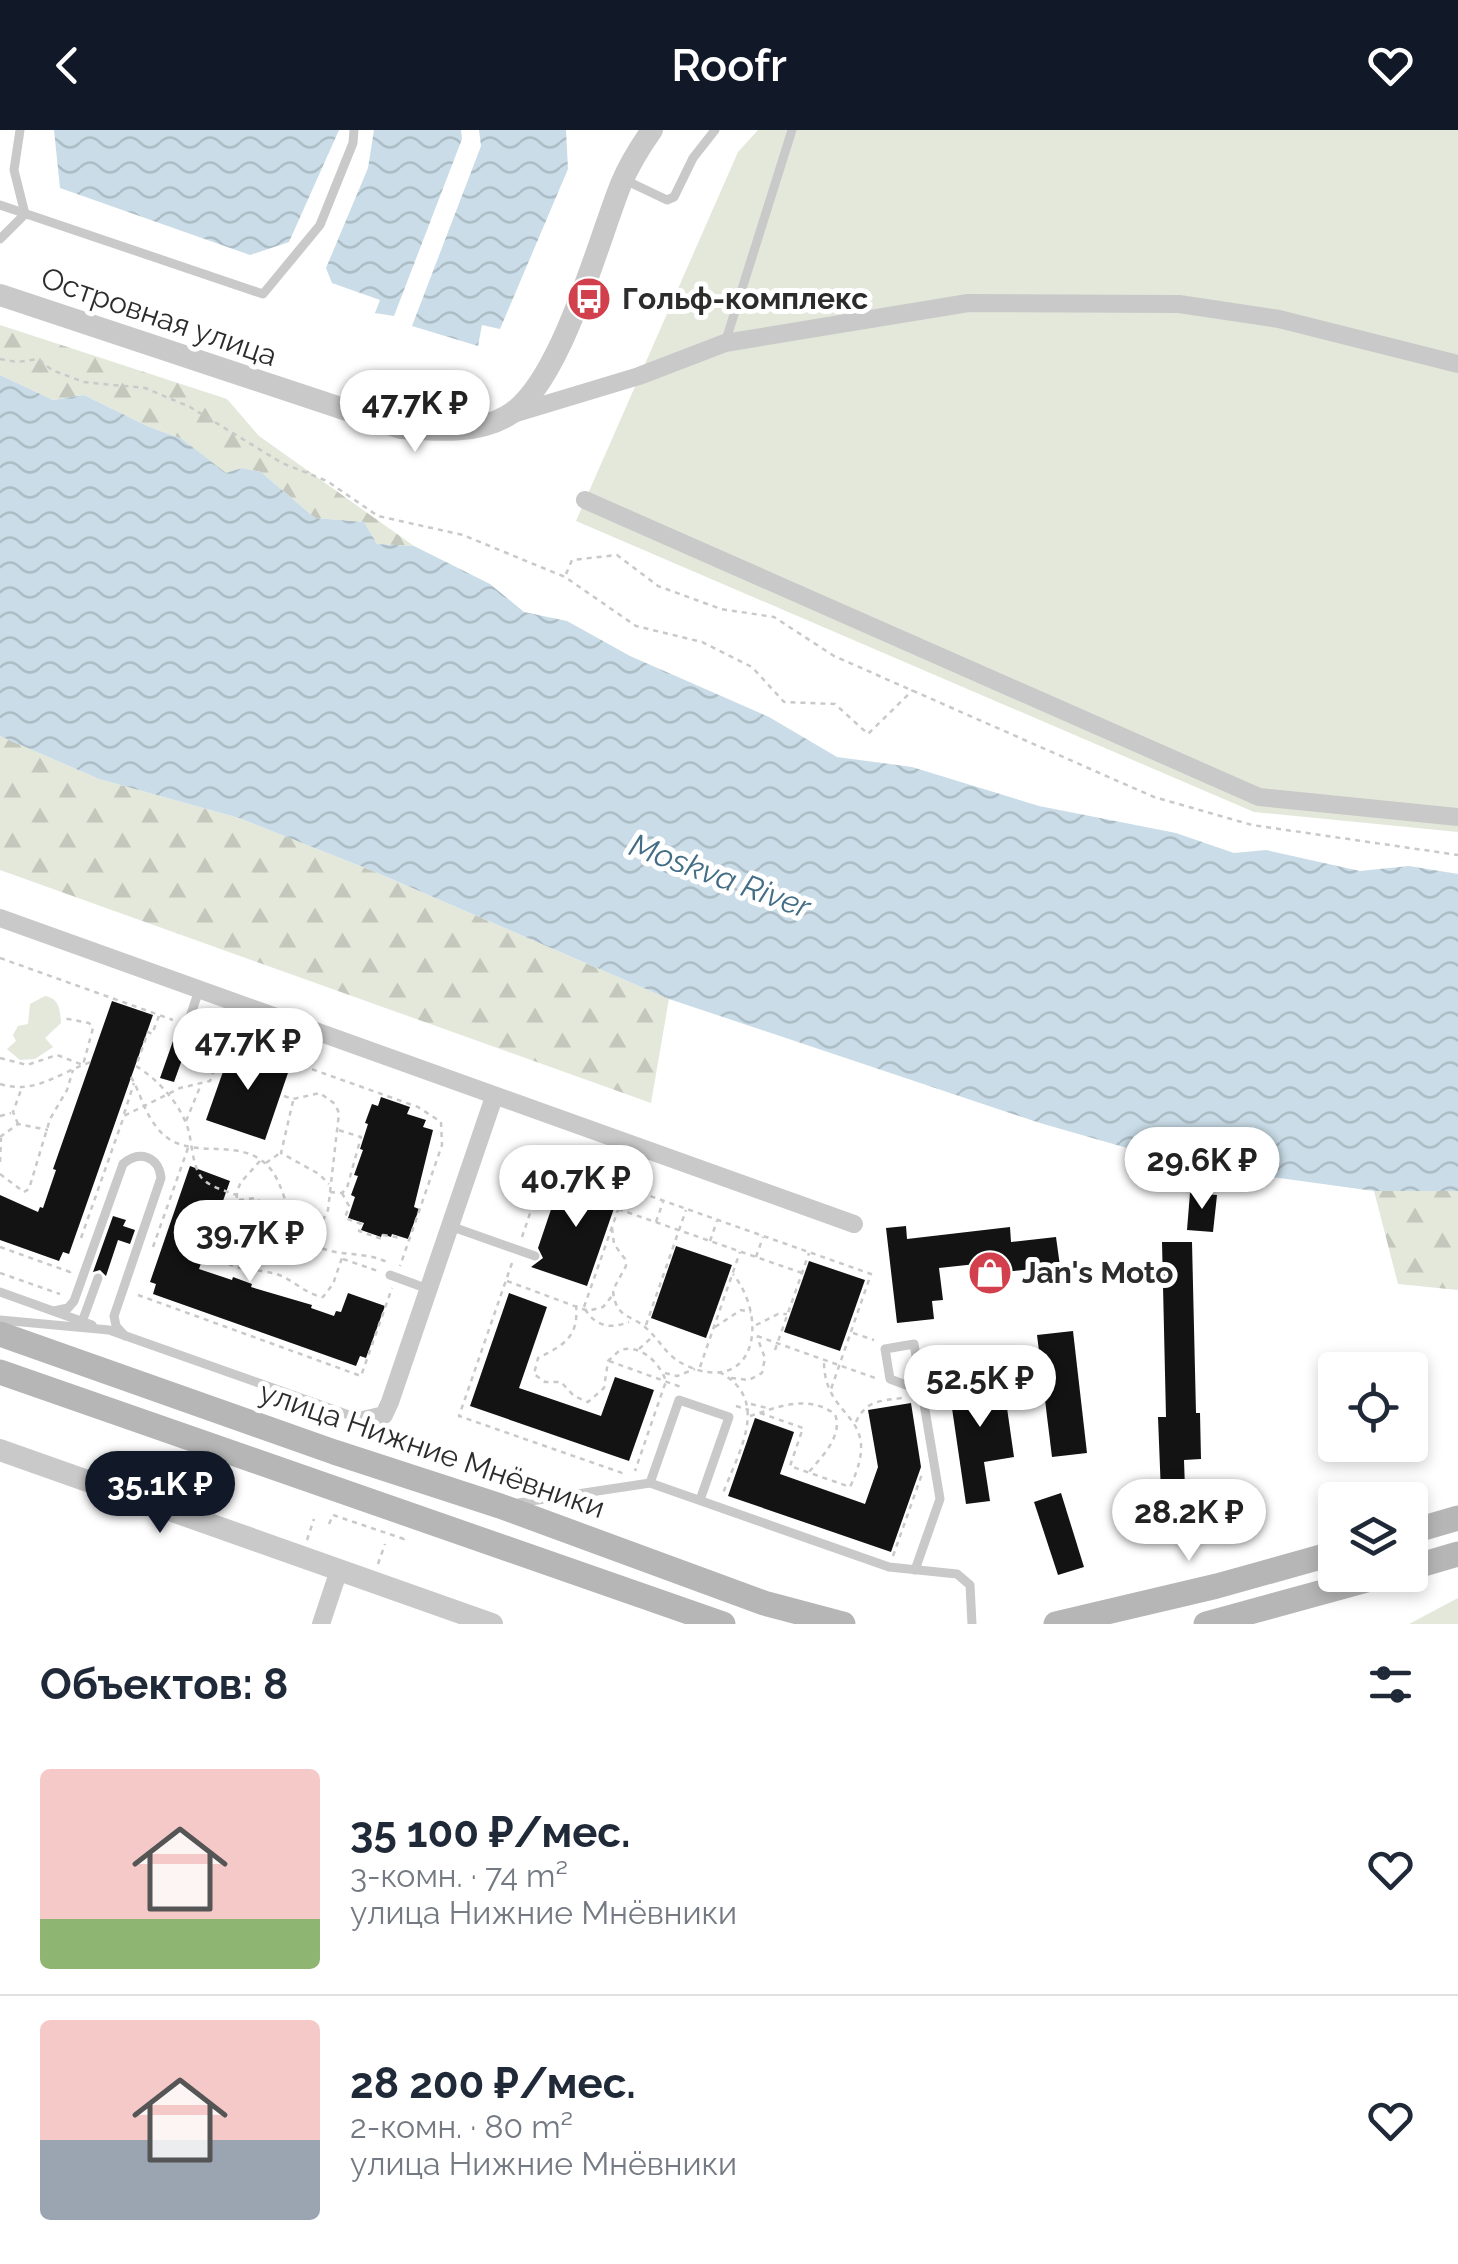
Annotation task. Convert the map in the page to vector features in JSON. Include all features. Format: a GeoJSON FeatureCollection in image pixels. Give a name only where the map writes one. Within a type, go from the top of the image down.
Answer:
{"type":"FeatureCollection","features":[{"type":"Feature","properties":{"kind":"main road","name":"улица Нижние Мнёвники"},"geometry":{"type":"LineString","coordinates":[[0,1334],[500,1506],[764,1603],[843,1624]]}},
{"type":"Feature","properties":{"kind":"main road"},"geometry":{"type":"LineString","coordinates":[[0,1372],[722,1624]]}},
{"type":"Feature","properties":{"kind":"main road"},"geometry":{"type":"LineString","coordinates":[[1428,1527],[1458,1518]]}},
{"type":"Feature","properties":{"kind":"main road"},"geometry":{"type":"LineString","coordinates":[[1428,1563],[1458,1554]]}},
{"type":"Feature","properties":{"kind":"main road"},"geometry":{"type":"LineString","coordinates":[[1056,1624],[1318,1558]]}},
{"type":"Feature","properties":{"kind":"main road"},"geometry":{"type":"LineString","coordinates":[[1206,1624],[1286,1614],[1341,1592]]}},
{"type":"Feature","properties":{"kind":"street"},"geometry":{"type":"LineString","coordinates":[[509,416],[536,391],[557,352],[641,134]]}},
{"type":"Feature","properties":{"kind":"street","name":"Островная улица"},"geometry":{"type":"LineString","coordinates":[[0,295],[402,428],[465,429],[509,416]]}},
{"type":"Feature","properties":{"kind":"street"},"geometry":{"type":"LineString","coordinates":[[509,416],[640,376],[725,343],[968,304],[1179,304],[1279,320],[1458,364]]}},
{"type":"Feature","properties":{"kind":"street"},"geometry":{"type":"LineString","coordinates":[[438,430],[466,444]]}},
{"type":"Feature","properties":{"kind":"street"},"geometry":{"type":"LineString","coordinates":[[585,500],[1259,797],[1458,817]]}},
{"type":"Feature","properties":{"kind":"street"},"geometry":{"type":"LineString","coordinates":[[0,918],[854,1224]]}},
{"type":"Feature","properties":{"kind":"street"},"geometry":{"type":"LineString","coordinates":[[362,1420],[384,1415],[494,1097]]}},
{"type":"Feature","properties":{"kind":"street"},"geometry":{"type":"LineString","coordinates":[[0,1450],[492,1624]]}},
{"type":"Feature","properties":{"kind":"street"},"geometry":{"type":"LineString","coordinates":[[321,1624],[338,1570]]}},
{"type":"Feature","properties":{"kind":"lane"},"geometry":{"type":"LineString","coordinates":[[20,130],[14,170],[25,214]]}},
{"type":"Feature","properties":{"kind":"lane"},"geometry":{"type":"LineString","coordinates":[[0,205],[263,294],[320,225],[354,143],[354,130]]}},
{"type":"Feature","properties":{"kind":"lane"},"geometry":{"type":"LineString","coordinates":[[623,179],[667,200],[674,197],[692,158],[715,130]]}},
{"type":"Feature","properties":{"kind":"lane"},"geometry":{"type":"LineString","coordinates":[[725,343],[792,130]]}},
{"type":"Feature","properties":{"kind":"lane"},"geometry":{"type":"LineString","coordinates":[[0,238],[25,214]]}},
{"type":"Feature","properties":{"kind":"lane"},"geometry":{"type":"LineString","coordinates":[[187,1025],[199,990]]}},
{"type":"Feature","properties":{"kind":"lane"},"geometry":{"type":"LineString","coordinates":[[54,1312],[74,1302],[123,1164],[134,1156],[147,1157],[158,1165],[162,1178],[114,1316],[116,1326],[125,1336]]}},
{"type":"Feature","properties":{"kind":"lane"},"geometry":{"type":"LineString","coordinates":[[450,1226],[535,1256]]}},
{"type":"Feature","properties":{"kind":"lane"},"geometry":{"type":"LineString","coordinates":[[395,1273],[428,1289]]}},
{"type":"Feature","properties":{"kind":"lane"},"geometry":{"type":"LineString","coordinates":[[82,1322],[98,1278]]}},
{"type":"Feature","properties":{"kind":"lane"},"geometry":{"type":"LineString","coordinates":[[0,1292],[362,1420]]}},
{"type":"Feature","properties":{"kind":"lane"},"geometry":{"type":"LineString","coordinates":[[0,1320],[109,1330]]}},
{"type":"Feature","properties":{"kind":"lane"},"geometry":{"type":"LineString","coordinates":[[915,1570],[940,1500],[922,1391],[914,1344],[885,1349],[890,1379],[922,1391]]}},
{"type":"Feature","properties":{"kind":"lane"},"geometry":{"type":"LineString","coordinates":[[650,1483],[679,1400],[729,1417],[700,1500]]}},
{"type":"Feature","properties":{"kind":"lane"},"geometry":{"type":"LineString","coordinates":[[500,1506],[650,1483],[890,1567],[965,1578],[970,1585],[972,1624]]}},
{"type":"Feature","properties":{"kind":"path"},"geometry":{"type":"LineString","coordinates":[[0,359],[38,359],[52,370],[84,382],[144,388],[190,407],[282,463],[326,481],[378,516],[463,535],[565,577],[636,626],[702,642],[752,666],[784,702],[834,704],[868,734],[914,690]]}},
{"type":"Feature","properties":{"kind":"path"},"geometry":{"type":"LineString","coordinates":[[565,577],[572,560],[617,555],[658,586],[721,609],[774,617],[834,656],[1154,797],[1252,825],[1458,855]]}},
{"type":"Feature","properties":{"kind":"path"},"geometry":{"type":"LineString","coordinates":[[0,958],[418,1107],[441,1122],[442,1144],[362,1376],[136,1294]]}},
{"type":"Feature","properties":{"kind":"path"},"geometry":{"type":"LineString","coordinates":[[159,1015],[152,1034],[148,1032],[136,1066],[150,1074],[170,1096],[186,1124]]}},
{"type":"Feature","properties":{"kind":"path"},"geometry":{"type":"LineString","coordinates":[[63,1018],[94,1028],[83,1064]]}},
{"type":"Feature","properties":{"kind":"path"},"geometry":{"type":"LineString","coordinates":[[124,1116],[180,1088],[210,1082],[226,1038]]}},
{"type":"Feature","properties":{"kind":"path"},"geometry":{"type":"LineString","coordinates":[[0,1058],[27,1065],[57,1055],[83,1064]]}},
{"type":"Feature","properties":{"kind":"path"},"geometry":{"type":"LineString","coordinates":[[0,1084],[22,1088],[50,1082],[91,1062]]}},
{"type":"Feature","properties":{"kind":"path"},"geometry":{"type":"LineString","coordinates":[[0,1174],[16,1188],[24,1192],[29,1189],[48,1130],[74,1070]]}},
{"type":"Feature","properties":{"kind":"path"},"geometry":{"type":"LineString","coordinates":[[131,1076],[155,1126],[167,1138],[190,1148],[243,1152],[263,1162],[276,1174],[290,1214],[306,1238],[342,1257],[395,1273]]}},
{"type":"Feature","properties":{"kind":"path"},"geometry":{"type":"LineString","coordinates":[[81,1238],[134,1082]]}},
{"type":"Feature","properties":{"kind":"path"},"geometry":{"type":"LineString","coordinates":[[201,1086],[186,1124],[200,1176],[237,1198],[261,1202],[264,1217],[254,1228]]}},
{"type":"Feature","properties":{"kind":"path"},"geometry":{"type":"LineString","coordinates":[[0,1116],[12,1112],[22,1088]]}},
{"type":"Feature","properties":{"kind":"path"},"geometry":{"type":"LineString","coordinates":[[284,1096],[293,1099],[313,1092],[328,1096],[339,1113],[328,1210],[312,1242]]}},
{"type":"Feature","properties":{"kind":"path"},"geometry":{"type":"LineString","coordinates":[[293,1099],[281,1152],[241,1182],[232,1221],[217,1244],[224,1262],[275,1273],[313,1296],[328,1294],[342,1257]]}},
{"type":"Feature","properties":{"kind":"path"},"geometry":{"type":"LineString","coordinates":[[12,1112],[18,1124]]}},
{"type":"Feature","properties":{"kind":"path"},"geometry":{"type":"LineString","coordinates":[[0,1162],[0,1137],[18,1124],[48,1130]]}},
{"type":"Feature","properties":{"kind":"path"},"geometry":{"type":"LineString","coordinates":[[330,1192],[342,1193],[348,1188],[360,1137],[337,1129]]}},
{"type":"Feature","properties":{"kind":"path"},"geometry":{"type":"LineString","coordinates":[[152,1247],[190,1148]]}},
{"type":"Feature","properties":{"kind":"path"},"geometry":{"type":"LineString","coordinates":[[281,1152],[330,1184]]}},
{"type":"Feature","properties":{"kind":"path"},"geometry":{"type":"LineString","coordinates":[[637,1350],[663,1373],[666,1381],[633,1477],[459,1416],[548,1160],[871,1274],[830,1392]]}},
{"type":"Feature","properties":{"kind":"path"},"geometry":{"type":"LineString","coordinates":[[584,1308],[626,1187]]}},
{"type":"Feature","properties":{"kind":"path"},"geometry":{"type":"LineString","coordinates":[[342,1193],[349,1206],[345,1218],[362,1224],[359,1231],[382,1239],[392,1239],[393,1235],[401,1238]]}},
{"type":"Feature","properties":{"kind":"path"},"geometry":{"type":"LineString","coordinates":[[656,1222],[664,1200]]}},
{"type":"Feature","properties":{"kind":"path"},"geometry":{"type":"LineString","coordinates":[[646,1326],[686,1208]]}},
{"type":"Feature","properties":{"kind":"path"},"geometry":{"type":"LineString","coordinates":[[618,1209],[802,1273]]}},
{"type":"Feature","properties":{"kind":"path"},"geometry":{"type":"LineString","coordinates":[[710,1241],[718,1220]]}},
{"type":"Feature","properties":{"kind":"path"},"geometry":{"type":"LineString","coordinates":[[232,1221],[254,1228],[264,1239],[285,1247],[306,1238]]}},
{"type":"Feature","properties":{"kind":"path"},"geometry":{"type":"LineString","coordinates":[[506,1281],[584,1308],[603,1308],[626,1266],[614,1244],[612,1228]]}},
{"type":"Feature","properties":{"kind":"path"},"geometry":{"type":"LineString","coordinates":[[756,1257],[764,1236]]}},
{"type":"Feature","properties":{"kind":"path"},"geometry":{"type":"LineString","coordinates":[[0,1247],[70,1272]]}},
{"type":"Feature","properties":{"kind":"path"},"geometry":{"type":"LineString","coordinates":[[663,1373],[677,1376],[697,1369],[740,1252]]}},
{"type":"Feature","properties":{"kind":"path"},"geometry":{"type":"LineString","coordinates":[[774,1350],[809,1252]]}},
{"type":"Feature","properties":{"kind":"path"},"geometry":{"type":"LineString","coordinates":[[66,1281],[76,1255]]}},
{"type":"Feature","properties":{"kind":"path"},"geometry":{"type":"LineString","coordinates":[[342,1257],[378,1258],[395,1273]]}},
{"type":"Feature","properties":{"kind":"path"},"geometry":{"type":"LineString","coordinates":[[0,1273],[62,1295]]}},
{"type":"Feature","properties":{"kind":"path"},"geometry":{"type":"LineString","coordinates":[[718,1371],[731,1378],[749,1380],[762,1373],[766,1358],[752,1312],[733,1274]]}},
{"type":"Feature","properties":{"kind":"path"},"geometry":{"type":"LineString","coordinates":[[613,1291],[619,1310],[631,1321],[646,1326],[668,1354],[697,1369],[730,1368],[749,1350],[754,1326],[767,1318],[787,1314]]}},
{"type":"Feature","properties":{"kind":"path"},"geometry":{"type":"LineString","coordinates":[[576,1305],[572,1335],[559,1348],[538,1358],[534,1374],[545,1382],[562,1382],[581,1402],[588,1402],[604,1388],[608,1361],[620,1350],[646,1346],[652,1336]]}},
{"type":"Feature","properties":{"kind":"path"},"geometry":{"type":"LineString","coordinates":[[584,1308],[596,1322],[606,1326],[631,1321]]}},
{"type":"Feature","properties":{"kind":"path"},"geometry":{"type":"LineString","coordinates":[[714,1328],[741,1310],[752,1312]]}},
{"type":"Feature","properties":{"kind":"path"},"geometry":{"type":"LineString","coordinates":[[851,1332],[876,1341]]}},
{"type":"Feature","properties":{"kind":"path"},"geometry":{"type":"LineString","coordinates":[[757,1336],[881,1380]]}},
{"type":"Feature","properties":{"kind":"path"},"geometry":{"type":"LineString","coordinates":[[760,1413],[803,1428],[790,1466],[850,1487],[863,1448],[861,1434],[830,1392],[824,1360]]}},
{"type":"Feature","properties":{"kind":"path"},"geometry":{"type":"LineString","coordinates":[[608,1361],[684,1387],[677,1376]]}},
{"type":"Feature","properties":{"kind":"path"},"geometry":{"type":"LineString","coordinates":[[721,1498],[750,1416],[748,1404],[731,1378]]}},
{"type":"Feature","properties":{"kind":"path"},"geometry":{"type":"LineString","coordinates":[[855,1424],[864,1407],[871,1403],[909,1397]]}},
{"type":"Feature","properties":{"kind":"path"},"geometry":{"type":"LineString","coordinates":[[750,1416],[804,1403],[826,1407],[835,1414],[836,1438],[808,1472]]}},
{"type":"Feature","properties":{"kind":"path"},"geometry":{"type":"LineString","coordinates":[[748,1404],[769,1409]]}},
{"type":"Feature","properties":{"kind":"path"},"geometry":{"type":"LineString","coordinates":[[734,1405],[749,1410]]}},
{"type":"Feature","properties":{"kind":"path"},"geometry":{"type":"LineString","coordinates":[[890,1567],[924,1468]]}},
{"type":"Feature","properties":{"kind":"path"},"geometry":{"type":"LineString","coordinates":[[329,1524],[332,1515],[338,1517]]}},
{"type":"Feature","properties":{"kind":"path"},"geometry":{"type":"LineString","coordinates":[[304,1546],[314,1519]]}},
{"type":"Feature","properties":{"kind":"path"},"geometry":{"type":"LineString","coordinates":[[376,1570],[385,1544]]}},
{"type":"Feature","properties":{"kind":"green space"},"geometry":{"type":"Polygon","coordinates":[[[758,130],[1458,130],[1458,832],[1254,812],[576,521],[738,152],[758,130]]]}},
{"type":"Feature","properties":{"kind":"green space"},"geometry":{"type":"Polygon","coordinates":[[[0,325],[227,399],[259,436],[414,546],[377,544],[364,522],[315,518],[261,472],[242,468],[226,474],[182,439],[84,395],[53,400],[0,375],[0,325]]]}},
{"type":"Feature","properties":{"kind":"green space"},"geometry":{"type":"Polygon","coordinates":[[[0,736],[99,779],[239,818],[373,871],[669,999],[651,1103],[0,870],[0,736]]]}},
{"type":"Feature","properties":{"kind":"green space"},"geometry":{"type":"Polygon","coordinates":[[[45,996],[56,1002],[60,1014],[61,1023],[45,1038],[53,1047],[35,1059],[20,1060],[7,1049],[16,1041],[13,1035],[18,1026],[28,1024],[30,1004],[45,996]]]}},
{"type":"Feature","properties":{"kind":"green space"},"geometry":{"type":"Polygon","coordinates":[[[1374,1191],[1458,1191],[1458,1290],[1398,1284],[1374,1191]]]}},
{"type":"Feature","properties":{"kind":"green space"},"geometry":{"type":"Polygon","coordinates":[[[1458,1598],[1458,1624],[1409,1624],[1458,1598]]]}},
{"type":"Feature","properties":{"kind":"water"},"geometry":{"type":"Polygon","coordinates":[[[54,130],[339,130],[289,242],[250,255],[60,188],[54,130]]]}},
{"type":"Feature","properties":{"kind":"water"},"geometry":{"type":"Polygon","coordinates":[[[374,130],[461,130],[462,139],[394,316],[375,313],[380,300],[332,283],[326,268],[368,168],[374,130]]]}},
{"type":"Feature","properties":{"kind":"water"},"geometry":{"type":"Polygon","coordinates":[[[479,130],[566,130],[568,169],[500,329],[482,325],[478,346],[412,326],[481,146],[479,130]]]}},
{"type":"Feature","properties":{"kind":"water","name":"Moskva River"},"geometry":{"type":"Polygon","coordinates":[[[0,375],[53,400],[84,395],[182,439],[226,473],[242,468],[261,472],[315,518],[364,522],[377,544],[414,546],[490,584],[524,612],[567,621],[630,656],[769,717],[837,757],[912,767],[1039,806],[1176,833],[1234,853],[1266,850],[1360,871],[1409,866],[1458,874],[1458,1191],[1374,1191],[1190,1166],[1040,1123],[669,999],[373,871],[239,818],[99,779],[0,736],[0,375]]]}},
{"type":"Feature","properties":{"kind":"building"},"geometry":{"type":"Polygon","coordinates":[[[112,1001],[153,1015],[69,1254],[63,1252],[59,1261],[0,1240],[0,1195],[38,1212],[43,1208],[112,1001]]]}},
{"type":"Feature","properties":{"kind":"building"},"geometry":{"type":"Polygon","coordinates":[[[179,1024],[184,1033],[192,1032],[174,1082],[160,1078],[179,1024]]]}},
{"type":"Feature","properties":{"kind":"building"},"geometry":{"type":"Polygon","coordinates":[[[232,1046],[290,1067],[265,1140],[206,1120],[232,1046]]]}},
{"type":"Feature","properties":{"kind":"building"},"geometry":{"type":"Polygon","coordinates":[[[381,1097],[410,1107],[407,1114],[426,1120],[423,1127],[433,1130],[414,1207],[419,1209],[408,1239],[392,1234],[381,1237],[361,1230],[364,1223],[348,1218],[355,1197],[351,1195],[358,1176],[354,1175],[363,1150],[360,1149],[368,1124],[365,1123],[372,1104],[378,1106],[381,1097]]]}},
{"type":"Feature","properties":{"kind":"building"},"geometry":{"type":"Polygon","coordinates":[[[190,1166],[230,1181],[199,1269],[232,1280],[233,1277],[334,1316],[336,1311],[341,1312],[348,1293],[385,1306],[366,1358],[360,1356],[356,1366],[153,1294],[156,1284],[150,1282],[190,1166]]]}},
{"type":"Feature","properties":{"kind":"building"},"geometry":{"type":"Polygon","coordinates":[[[563,1174],[619,1194],[587,1286],[531,1267],[543,1258],[538,1248],[563,1174]]]}},
{"type":"Feature","properties":{"kind":"building"},"geometry":{"type":"Polygon","coordinates":[[[1190,1193],[1217,1195],[1213,1232],[1187,1230],[1190,1193]]]}},
{"type":"Feature","properties":{"kind":"building"},"geometry":{"type":"Polygon","coordinates":[[[113,1216],[126,1220],[123,1226],[135,1230],[130,1244],[118,1240],[106,1276],[100,1270],[93,1272],[113,1216]]]}},
{"type":"Feature","properties":{"kind":"building"},"geometry":{"type":"Polygon","coordinates":[[[906,1226],[907,1239],[1010,1227],[1011,1242],[1056,1237],[1060,1266],[978,1275],[976,1264],[939,1268],[943,1300],[932,1301],[934,1319],[897,1323],[886,1228],[906,1226]]]}},
{"type":"Feature","properties":{"kind":"building"},"geometry":{"type":"Polygon","coordinates":[[[1162,1242],[1192,1242],[1196,1413],[1200,1413],[1201,1459],[1184,1460],[1186,1518],[1162,1519],[1158,1417],[1166,1417],[1162,1242]]]}},
{"type":"Feature","properties":{"kind":"building"},"geometry":{"type":"Polygon","coordinates":[[[676,1246],[732,1265],[706,1338],[651,1318],[676,1246]]]}},
{"type":"Feature","properties":{"kind":"building"},"geometry":{"type":"Polygon","coordinates":[[[809,1261],[865,1280],[840,1351],[784,1332],[809,1261]]]}},
{"type":"Feature","properties":{"kind":"building"},"geometry":{"type":"Polygon","coordinates":[[[509,1293],[547,1307],[519,1388],[601,1416],[615,1377],[654,1390],[629,1461],[470,1406],[509,1293]]]}},
{"type":"Feature","properties":{"kind":"building"},"geometry":{"type":"Polygon","coordinates":[[[1073,1331],[1087,1453],[1052,1457],[1037,1335],[1073,1331]]]}},
{"type":"Feature","properties":{"kind":"building"},"geometry":{"type":"Polygon","coordinates":[[[1002,1373],[1014,1457],[984,1462],[990,1501],[966,1504],[948,1381],[1002,1373]]]}},
{"type":"Feature","properties":{"kind":"building"},"geometry":{"type":"Polygon","coordinates":[[[911,1403],[921,1467],[891,1552],[728,1496],[755,1418],[794,1432],[780,1474],[865,1504],[878,1467],[868,1410],[911,1403]]]}},
{"type":"Feature","properties":{"kind":"building"},"geometry":{"type":"Polygon","coordinates":[[[1061,1493],[1084,1567],[1058,1575],[1034,1502],[1061,1493]]]}},
{"type":"Feature","properties":{"kind":"place","name":"Гольф-комплекс"},"geometry":{"type":"Point","coordinates":[589,299]}},
{"type":"Feature","properties":{"kind":"place","name":"Jan's Moto"},"geometry":{"type":"Point","coordinates":[990,1273]}}]}
